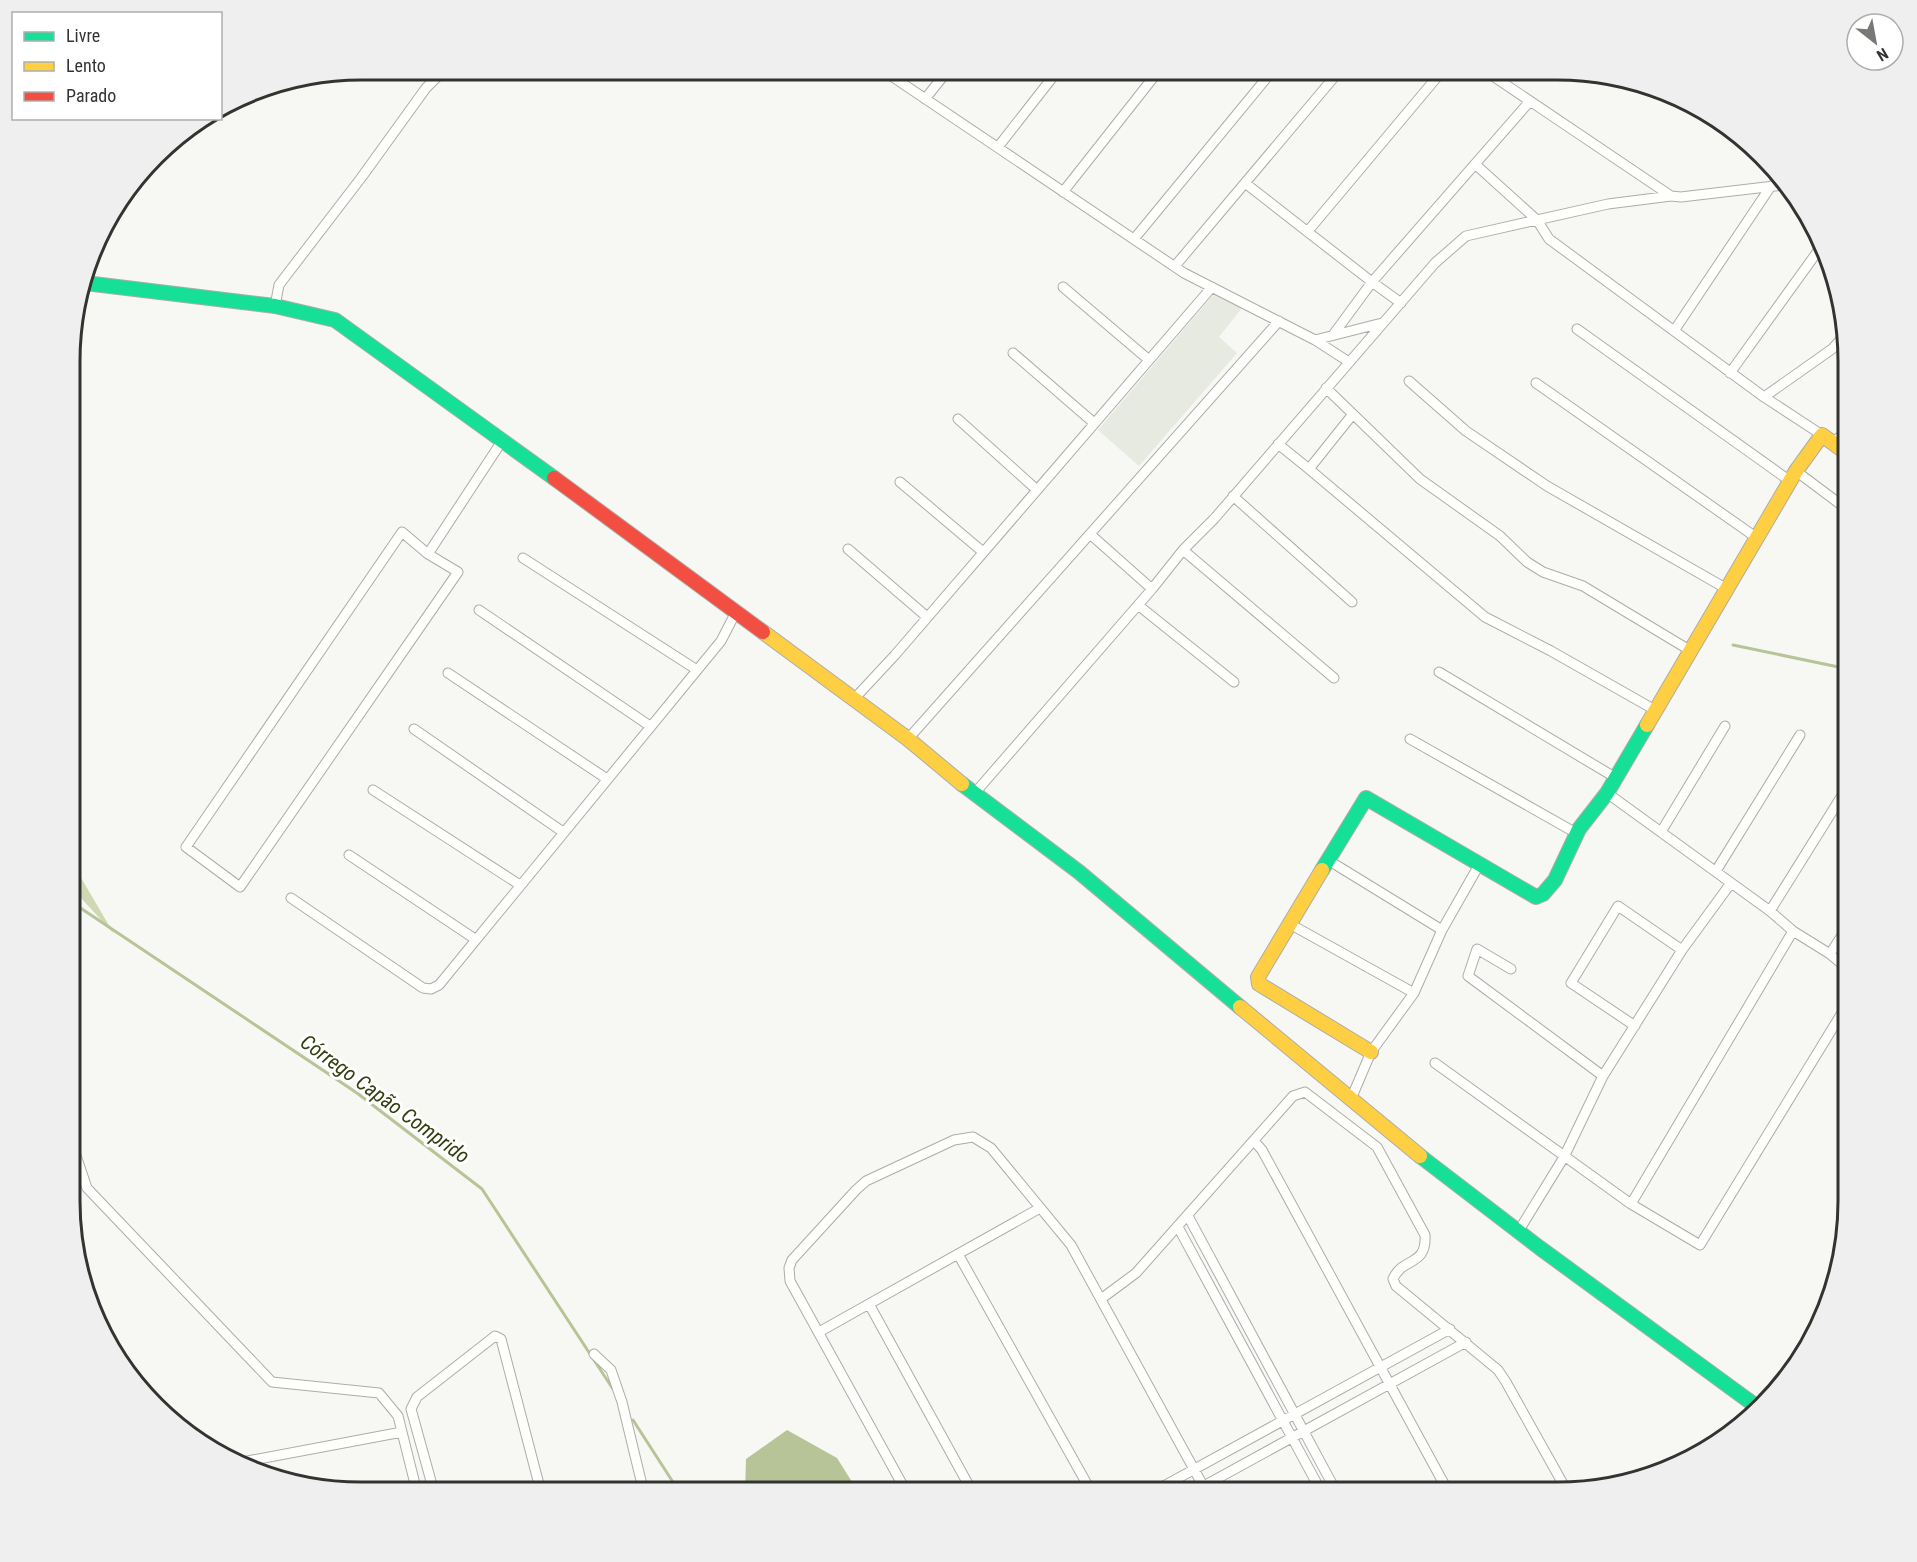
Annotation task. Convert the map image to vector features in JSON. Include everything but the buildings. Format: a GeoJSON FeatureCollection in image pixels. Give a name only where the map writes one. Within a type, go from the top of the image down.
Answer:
{"type":"FeatureCollection","features":[{"type":"Feature","properties":{"kind":"street"},"geometry":{"type":"LineString","coordinates":[[275,306],[279,285],[434,80]]}},
{"type":"Feature","properties":{"kind":"street"},"geometry":{"type":"LineString","coordinates":[[897,80],[1175,266],[1315,340],[1349,362]]}},
{"type":"Feature","properties":{"kind":"street"},"geometry":{"type":"LineString","coordinates":[[925,99],[940,80]]}},
{"type":"Feature","properties":{"kind":"street"},"geometry":{"type":"LineString","coordinates":[[998,147],[1050,80]]}},
{"type":"Feature","properties":{"kind":"street"},"geometry":{"type":"LineString","coordinates":[[1063,192],[1151,80]]}},
{"type":"Feature","properties":{"kind":"street"},"geometry":{"type":"LineString","coordinates":[[1134,239],[1265,80]]}},
{"type":"Feature","properties":{"kind":"street"},"geometry":{"type":"LineString","coordinates":[[1175,266],[1332,80]]}},
{"type":"Feature","properties":{"kind":"street"},"geometry":{"type":"LineString","coordinates":[[1308,231],[1435,80]]}},
{"type":"Feature","properties":{"kind":"street"},"geometry":{"type":"LineString","coordinates":[[1499,80],[1671,196]]}},
{"type":"Feature","properties":{"kind":"street"},"geometry":{"type":"LineString","coordinates":[[1333,334],[1372,282],[1530,101]]}},
{"type":"Feature","properties":{"kind":"street"},"geometry":{"type":"LineString","coordinates":[[1475,164],[1537,220],[1549,239],[1764,398],[1838,446]]}},
{"type":"Feature","properties":{"kind":"street"},"geometry":{"type":"LineString","coordinates":[[1245,183],[1401,303]]}},
{"type":"Feature","properties":{"kind":"street"},"geometry":{"type":"LineString","coordinates":[[1674,331],[1771,186]]}},
{"type":"Feature","properties":{"kind":"street"},"geometry":{"type":"LineString","coordinates":[[974,794],[1152,589],[1183,550],[1233,496],[1435,263],[1466,236],[1608,204],[1777,186]]}},
{"type":"Feature","properties":{"kind":"street"},"geometry":{"type":"LineString","coordinates":[[1730,372],[1816,253]]}},
{"type":"Feature","properties":{"kind":"street"},"geometry":{"type":"LineString","coordinates":[[90,284],[275,306],[335,320],[908,739],[974,794],[1079,872],[1423,1159],[1518,1232],[1752,1403]]}},
{"type":"Feature","properties":{"kind":"street"},"geometry":{"type":"LineString","coordinates":[[1063,287],[1149,360]]}},
{"type":"Feature","properties":{"kind":"street"},"geometry":{"type":"LineString","coordinates":[[854,699],[1212,287]]}},
{"type":"Feature","properties":{"kind":"street"},"geometry":{"type":"LineString","coordinates":[[908,739],[1279,321]]}},
{"type":"Feature","properties":{"kind":"street"},"geometry":{"type":"LineString","coordinates":[[1315,340],[1383,323]]}},
{"type":"Feature","properties":{"kind":"street"},"geometry":{"type":"LineString","coordinates":[[1577,329],[1793,476],[1838,504]]}},
{"type":"Feature","properties":{"kind":"street"},"geometry":{"type":"LineString","coordinates":[[1764,398],[1837,344]]}},
{"type":"Feature","properties":{"kind":"street"},"geometry":{"type":"LineString","coordinates":[[1012,353],[1094,423]]}},
{"type":"Feature","properties":{"kind":"street"},"geometry":{"type":"LineString","coordinates":[[1409,381],[1466,431],[1547,486],[1727,588]]}},
{"type":"Feature","properties":{"kind":"street"},"geometry":{"type":"LineString","coordinates":[[1536,383],[1757,538]]}},
{"type":"Feature","properties":{"kind":"street"},"geometry":{"type":"LineString","coordinates":[[1326,388],[1420,479],[1500,536],[1527,562],[1543,572],[1583,586],[1690,651]]}},
{"type":"Feature","properties":{"kind":"street"},"geometry":{"type":"LineString","coordinates":[[1309,469],[1353,414]]}},
{"type":"Feature","properties":{"kind":"street"},"geometry":{"type":"LineString","coordinates":[[958,419],[1037,490]]}},
{"type":"Feature","properties":{"kind":"street"},"geometry":{"type":"LineString","coordinates":[[1371,1052],[1259,984],[1258,978],[1366,798],[1536,897],[1542,896],[1553,886],[1576,833],[1607,793],[1793,476],[1827,438],[1838,435]]}},
{"type":"Feature","properties":{"kind":"street"},"geometry":{"type":"LineString","coordinates":[[428,554],[502,441]]}},
{"type":"Feature","properties":{"kind":"street"},"geometry":{"type":"LineString","coordinates":[[1278,444],[1485,616],[1655,710]]}},
{"type":"Feature","properties":{"kind":"street"},"geometry":{"type":"LineString","coordinates":[[900,482],[983,552]]}},
{"type":"Feature","properties":{"kind":"street"},"geometry":{"type":"LineString","coordinates":[[1233,496],[1352,602]]}},
{"type":"Feature","properties":{"kind":"street"},"geometry":{"type":"LineString","coordinates":[[402,532],[428,554],[458,572],[240,886],[186,847],[402,532]]}},
{"type":"Feature","properties":{"kind":"street"},"geometry":{"type":"LineString","coordinates":[[1090,534],[1152,589]]}},
{"type":"Feature","properties":{"kind":"street"},"geometry":{"type":"LineString","coordinates":[[848,549],[927,617]]}},
{"type":"Feature","properties":{"kind":"street"},"geometry":{"type":"LineString","coordinates":[[1183,550],[1335,678]]}},
{"type":"Feature","properties":{"kind":"street"},"geometry":{"type":"LineString","coordinates":[[523,558],[697,670]]}},
{"type":"Feature","properties":{"kind":"street"},"geometry":{"type":"LineString","coordinates":[[1138,605],[1234,682]]}},
{"type":"Feature","properties":{"kind":"street"},"geometry":{"type":"LineString","coordinates":[[479,610],[650,726]]}},
{"type":"Feature","properties":{"kind":"street"},"geometry":{"type":"LineString","coordinates":[[291,898],[423,988],[431,989],[439,985],[721,641],[736,612]]}},
{"type":"Feature","properties":{"kind":"street"},"geometry":{"type":"LineString","coordinates":[[1439,672],[1616,778]]}},
{"type":"Feature","properties":{"kind":"street"},"geometry":{"type":"LineString","coordinates":[[448,673],[607,779]]}},
{"type":"Feature","properties":{"kind":"street"},"geometry":{"type":"LineString","coordinates":[[1661,832],[1725,726]]}},
{"type":"Feature","properties":{"kind":"street"},"geometry":{"type":"LineString","coordinates":[[414,729],[563,832]]}},
{"type":"Feature","properties":{"kind":"street"},"geometry":{"type":"LineString","coordinates":[[1716,871],[1800,735]]}},
{"type":"Feature","properties":{"kind":"street"},"geometry":{"type":"LineString","coordinates":[[1410,739],[1576,833]]}},
{"type":"Feature","properties":{"kind":"street"},"geometry":{"type":"LineString","coordinates":[[373,790],[520,885]]}},
{"type":"Feature","properties":{"kind":"street"},"geometry":{"type":"LineString","coordinates":[[1607,793],[1770,911],[1793,931],[1838,961]]}},
{"type":"Feature","properties":{"kind":"street"},"geometry":{"type":"LineString","coordinates":[[1770,911],[1838,802]]}},
{"type":"Feature","properties":{"kind":"street"},"geometry":{"type":"LineString","coordinates":[[349,855],[475,939]]}},
{"type":"Feature","properties":{"kind":"street"},"geometry":{"type":"LineString","coordinates":[[1328,860],[1442,930]]}},
{"type":"Feature","properties":{"kind":"street"},"geometry":{"type":"LineString","coordinates":[[1351,1099],[1371,1052],[1414,993],[1442,930],[1479,865]]}},
{"type":"Feature","properties":{"kind":"street"},"geometry":{"type":"LineString","coordinates":[[1518,1232],[1564,1157],[1603,1076],[1682,950],[1731,883]]}},
{"type":"Feature","properties":{"kind":"street"},"geometry":{"type":"LineString","coordinates":[[1635,1026],[1571,983],[1618,906],[1682,950]]}},
{"type":"Feature","properties":{"kind":"street"},"geometry":{"type":"LineString","coordinates":[[1290,924],[1414,993]]}},
{"type":"Feature","properties":{"kind":"street"},"geometry":{"type":"LineString","coordinates":[[1630,1204],[1793,931]]}},
{"type":"Feature","properties":{"kind":"street"},"geometry":{"type":"LineString","coordinates":[[1830,954],[1838,942]]}},
{"type":"Feature","properties":{"kind":"street"},"geometry":{"type":"LineString","coordinates":[[1511,969],[1477,949],[1468,976],[1603,1076]]}},
{"type":"Feature","properties":{"kind":"street"},"geometry":{"type":"LineString","coordinates":[[1435,1064],[1630,1204],[1700,1245],[1838,1019]]}},
{"type":"Feature","properties":{"kind":"street"},"geometry":{"type":"LineString","coordinates":[[1101,1299],[1136,1274],[1293,1096],[1305,1092],[1377,1146],[1425,1235],[1425,1247],[1419,1258],[1396,1271],[1393,1279],[1396,1286],[1498,1370],[1562,1482]]}},
{"type":"Feature","properties":{"kind":"street"},"geometry":{"type":"LineString","coordinates":[[901,1482],[790,1281],[789,1268],[792,1260],[866,1181],[954,1140],[973,1137],[992,1148],[1071,1245],[1201,1482]]}},
{"type":"Feature","properties":{"kind":"street"},"geometry":{"type":"LineString","coordinates":[[1254,1141],[1262,1150],[1443,1482]]}},
{"type":"Feature","properties":{"kind":"street"},"geometry":{"type":"LineString","coordinates":[[80,1167],[87,1188],[272,1382],[379,1393],[398,1416],[414,1482]]}},
{"type":"Feature","properties":{"kind":"street"},"geometry":{"type":"LineString","coordinates":[[819,1332],[1041,1208]]}},
{"type":"Feature","properties":{"kind":"street"},"geometry":{"type":"LineString","coordinates":[[1188,1216],[1331,1482]]}},
{"type":"Feature","properties":{"kind":"street"},"geometry":{"type":"LineString","coordinates":[[1178,1227],[1316,1482]]}},
{"type":"Feature","properties":{"kind":"street"},"geometry":{"type":"LineString","coordinates":[[958,1254],[1086,1482]]}},
{"type":"Feature","properties":{"kind":"street"},"geometry":{"type":"LineString","coordinates":[[868,1304],[967,1482]]}},
{"type":"Feature","properties":{"kind":"street"},"geometry":{"type":"LineString","coordinates":[[1172,1482],[1450,1329]]}},
{"type":"Feature","properties":{"kind":"street"},"geometry":{"type":"LineString","coordinates":[[431,1482],[411,1409],[417,1396],[495,1336],[501,1339],[538,1482]]}},
{"type":"Feature","properties":{"kind":"street"},"geometry":{"type":"LineString","coordinates":[[1219,1482],[1304,1431],[1466,1342]]}},
{"type":"Feature","properties":{"kind":"street"},"geometry":{"type":"LineString","coordinates":[[594,1354],[610,1370],[622,1402],[642,1482]]}},
{"type":"Feature","properties":{"kind":"street"},"geometry":{"type":"LineString","coordinates":[[251,1460],[402,1432]]}},
{"type":"Feature","properties":{"kind":"shaded area"},"geometry":{"type":"Polygon","coordinates":[[[1214,294],[1242,308],[1219,337],[1237,353],[1139,466],[1098,430],[1214,294]]]}},
{"type":"Feature","properties":{"kind":"shaded area"},"geometry":{"type":"Polygon","coordinates":[[[80,876],[114,934],[80,897],[80,876]]]}},
{"type":"Feature","properties":{"kind":"shaded area"},"geometry":{"type":"Polygon","coordinates":[[[787,1430],[837,1458],[852,1482],[745,1482],[746,1459],[787,1430]]]}},
{"type":"Feature","properties":{"kind":"waterway"},"geometry":{"type":"LineString","coordinates":[[1733,645],[1838,667]]}},
{"type":"Feature","properties":{"kind":"waterway","name":"Córrego Capão Comprido"},"geometry":{"type":"LineString","coordinates":[[80,908],[357,1093],[482,1189],[613,1389]]}},
{"type":"Feature","properties":{"kind":"waterway","name":"Córrego Capão Comprido"},"geometry":{"type":"LineString","coordinates":[[633,1420],[673,1482]]}},
{"type":"Feature","properties":{"kind":"traffic: fast"},"geometry":{"type":"LineString","coordinates":[[90,284],[275,306],[335,320],[554,478]]}},
{"type":"Feature","properties":{"kind":"traffic: fast"},"geometry":{"type":"LineString","coordinates":[[1322,870],[1366,798],[1536,897],[1543,894],[1555,880],[1579,829],[1607,793],[1647,725]]}},
{"type":"Feature","properties":{"kind":"traffic: fast"},"geometry":{"type":"LineString","coordinates":[[962,784],[1079,872],[1240,1007]]}},
{"type":"Feature","properties":{"kind":"traffic: fast"},"geometry":{"type":"LineString","coordinates":[[1420,1156],[1540,1248],[1752,1403]]}},
{"type":"Feature","properties":{"kind":"traffic: slow"},"geometry":{"type":"LineString","coordinates":[[1647,725],[1796,471],[1822,435],[1838,447]]}},
{"type":"Feature","properties":{"kind":"traffic: slow"},"geometry":{"type":"LineString","coordinates":[[763,632],[908,739],[962,784]]}},
{"type":"Feature","properties":{"kind":"traffic: slow"},"geometry":{"type":"LineString","coordinates":[[1322,870],[1258,977],[1259,984],[1371,1052]]}},
{"type":"Feature","properties":{"kind":"traffic: slow"},"geometry":{"type":"LineString","coordinates":[[1240,1007],[1420,1156]]}},
{"type":"Feature","properties":{"kind":"traffic: jam"},"geometry":{"type":"LineString","coordinates":[[554,478],[763,632]]}}]}
